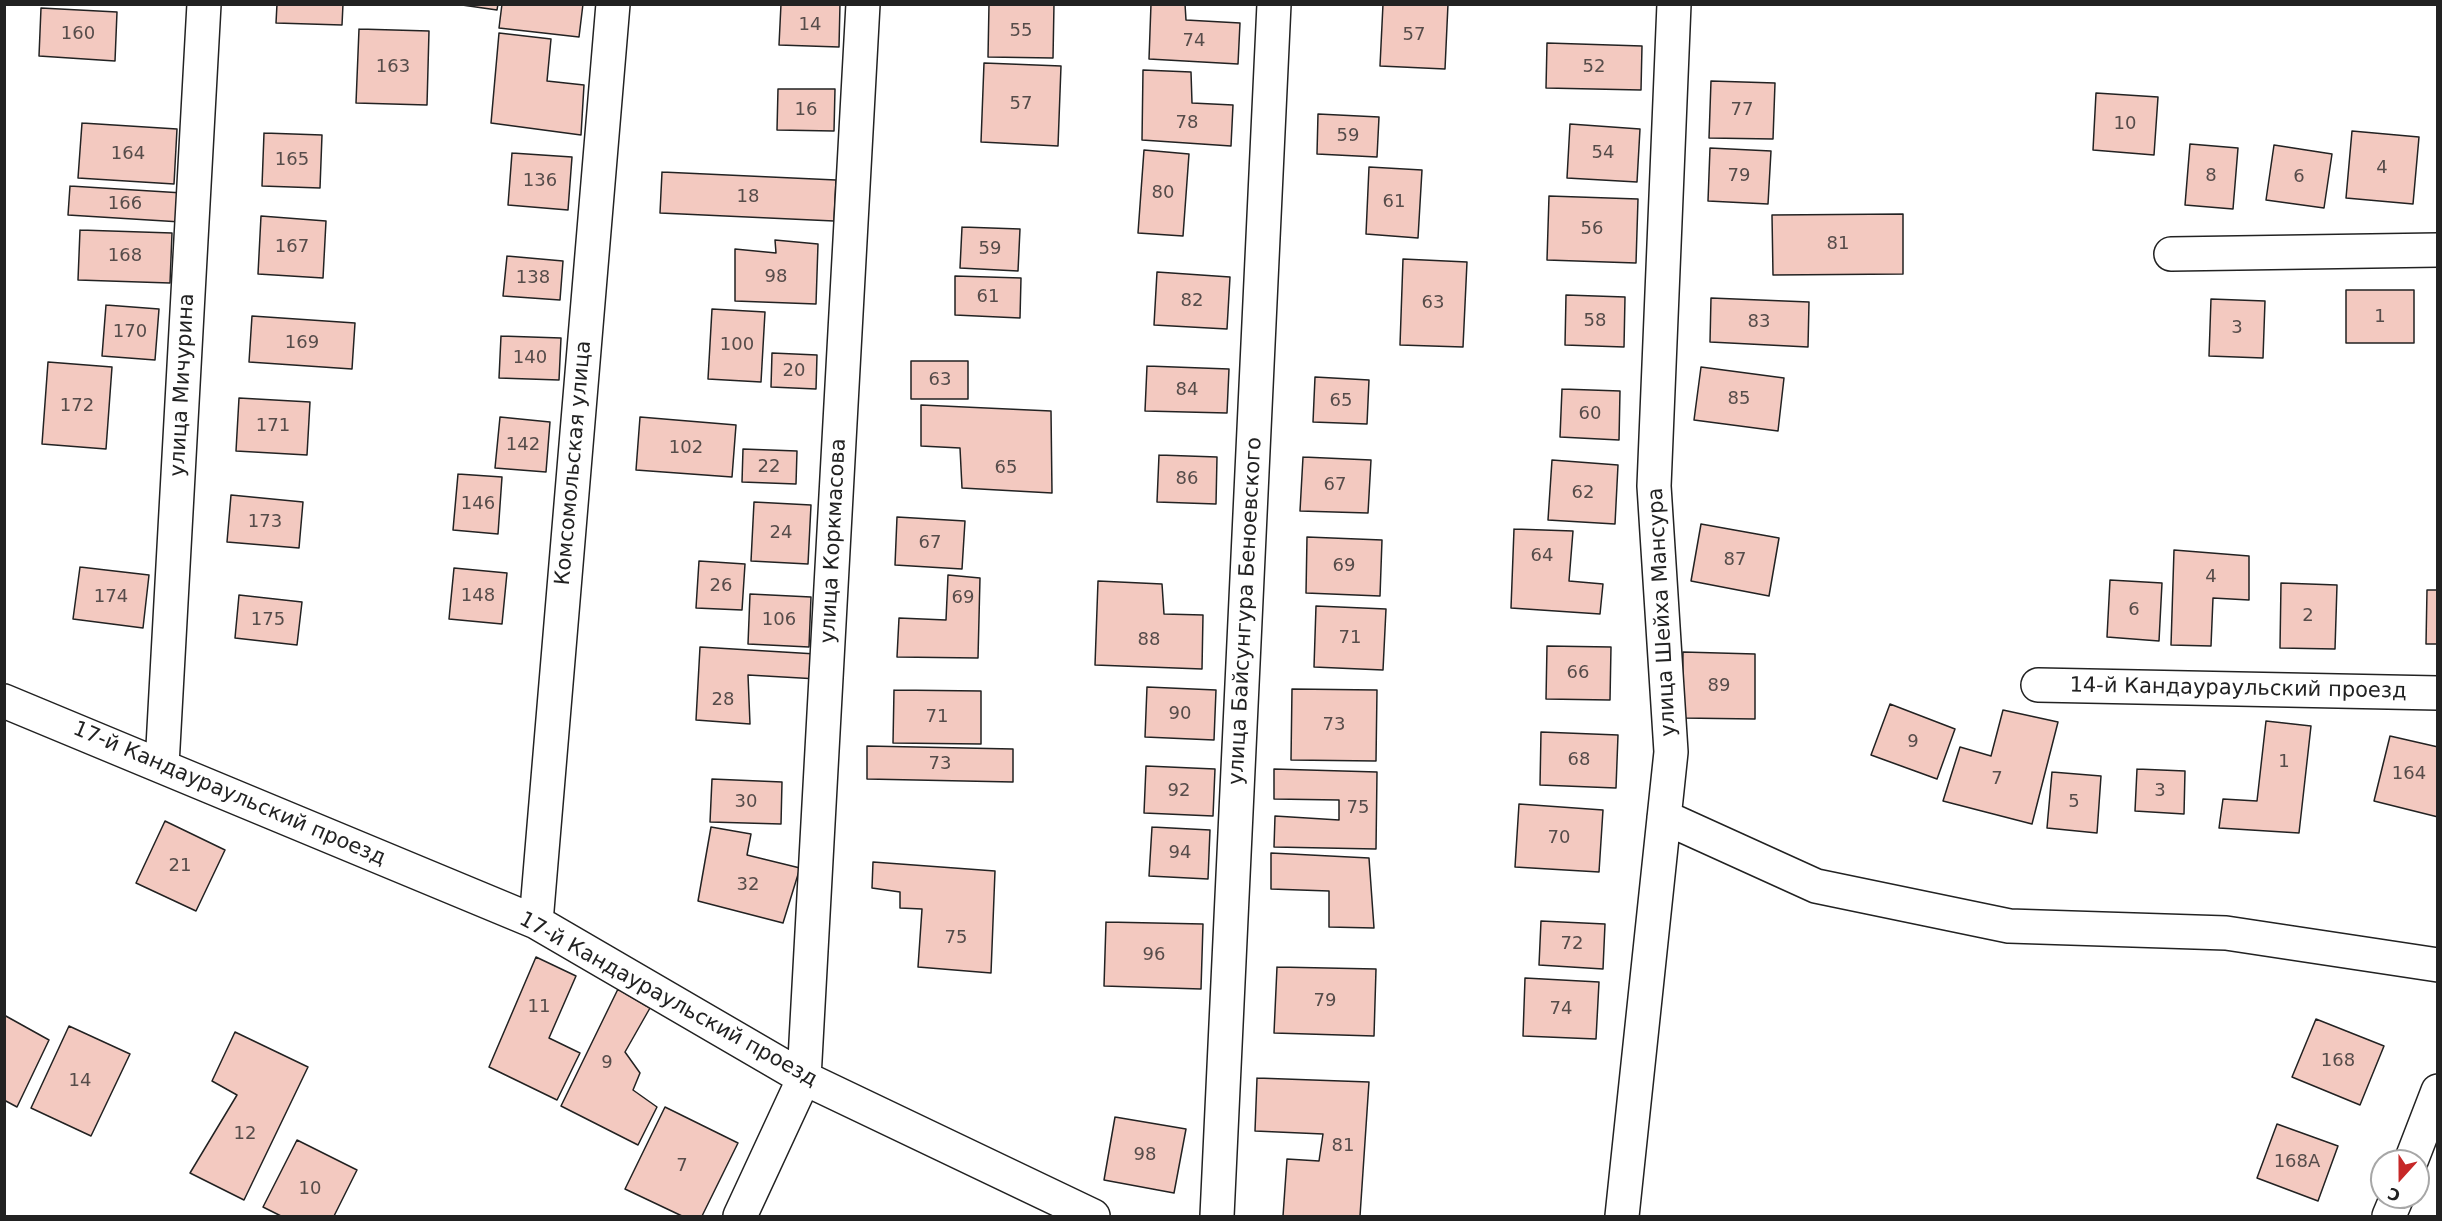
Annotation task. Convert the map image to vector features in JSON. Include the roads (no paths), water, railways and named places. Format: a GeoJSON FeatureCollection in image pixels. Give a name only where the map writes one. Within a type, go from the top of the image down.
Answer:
{"type":"FeatureCollection","features":[{"type":"Feature","properties":{"kind":"street","name":"улица Мичурина"},"geometry":{"type":"LineString","coordinates":[[162,765],[204,4]]}},
{"type":"Feature","properties":{"kind":"street","name":"Комсомольская улица"},"geometry":{"type":"LineString","coordinates":[[536,922],[613,4]]}},
{"type":"Feature","properties":{"kind":"street","name":"улица Коркмасова"},"geometry":{"type":"LineString","coordinates":[[804,1078],[863,4]]}},
{"type":"Feature","properties":{"kind":"street","name":"улица Байсунгура Беноевского"},"geometry":{"type":"LineString","coordinates":[[1217,1216],[1274,4]]}},
{"type":"Feature","properties":{"kind":"street","name":"улица Шейха Мансура"},"geometry":{"type":"LineString","coordinates":[[1622,1216],[1671,752],[1654,486],[1674,4]]}},
{"type":"Feature","properties":{"kind":"street"},"geometry":{"type":"LineString","coordinates":[[2171,254],[2438,250]]}},
{"type":"Feature","properties":{"kind":"street","name":"14-й Кандаураульский проезд"},"geometry":{"type":"LineString","coordinates":[[2038,685],[2438,693]]}},
{"type":"Feature","properties":{"kind":"street","name":"17-й Кандаураульский проезд"},"geometry":{"type":"LineString","coordinates":[[4,701],[536,922],[804,1078],[1093,1216]]}},
{"type":"Feature","properties":{"kind":"street"},"geometry":{"type":"LineString","coordinates":[[1664,817],[1816,886],[2009,926],[2226,933],[2438,965]]}},
{"type":"Feature","properties":{"kind":"street"},"geometry":{"type":"LineString","coordinates":[[740,1216],[804,1078]]}},
{"type":"Feature","properties":{"kind":"street"},"geometry":{"type":"LineString","coordinates":[[2415,1149],[2438,1091]]}}]}
